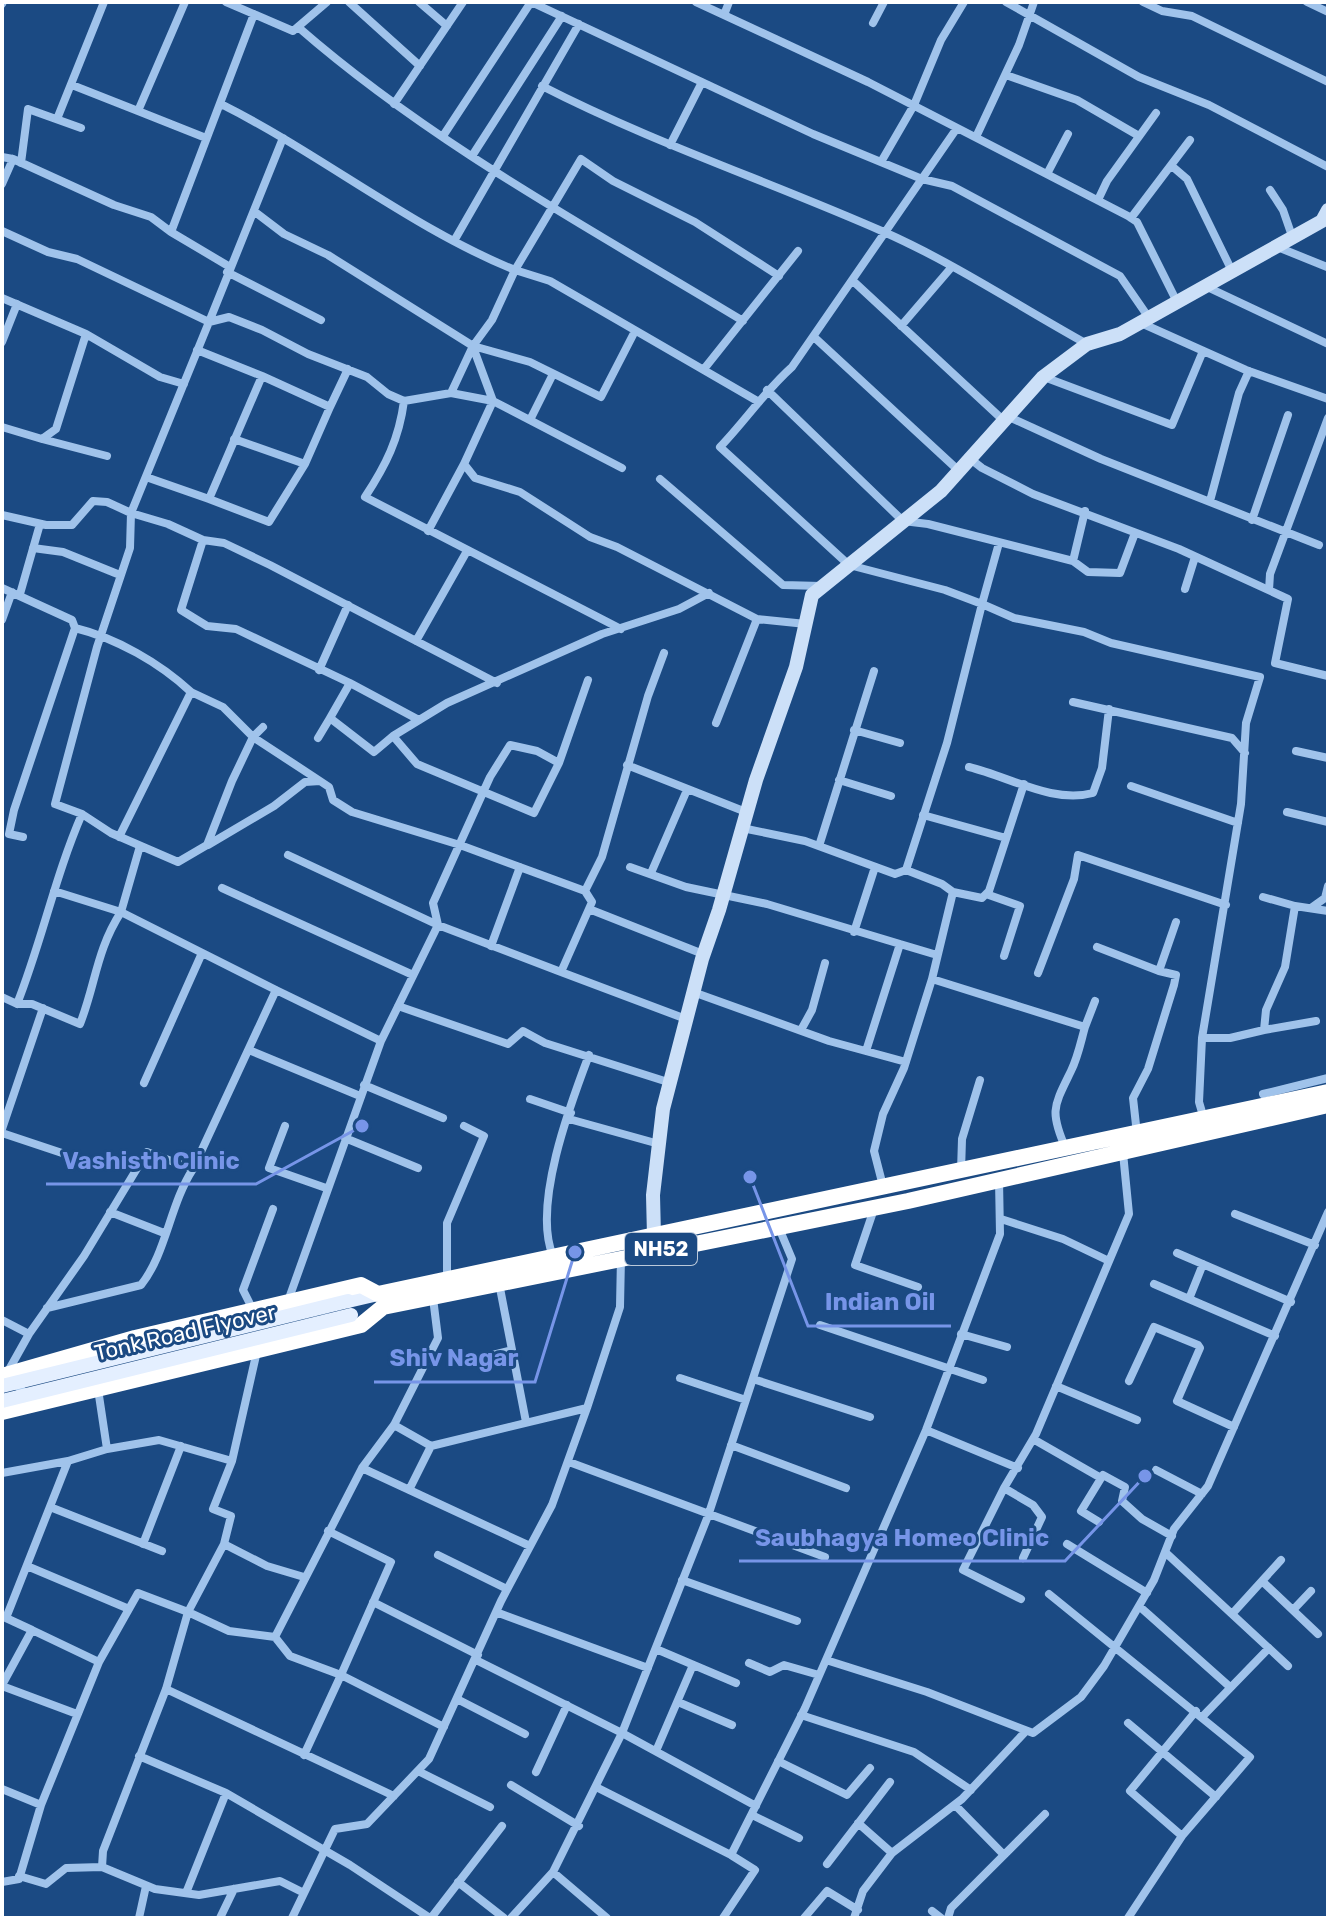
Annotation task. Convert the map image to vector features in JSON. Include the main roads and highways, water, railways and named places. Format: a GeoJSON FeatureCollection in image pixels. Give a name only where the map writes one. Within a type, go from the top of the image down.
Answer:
{"type":"FeatureCollection","features":[{"type":"Feature","properties":{"kind":"highway","name":"NH52"},"geometry":{"type":"LineString","coordinates":[[2,1412],[361,1325],[378,1302],[447,1280],[1328,1092]]}},
{"type":"Feature","properties":{"kind":"highway","name":"NH52"},"geometry":{"type":"LineString","coordinates":[[3,1379],[135,1338],[361,1285],[378,1302],[433,1298],[621,1257],[874,1208],[1328,1105]]}},
{"type":"Feature","properties":{"kind":"main road","name":"Tonk Road Flyover"},"geometry":{"type":"LineString","coordinates":[[3,1379],[378,1302]]}},
{"type":"Feature","properties":{"kind":"main road","name":"Tonk Road Flyover"},"geometry":{"type":"LineString","coordinates":[[2,1401],[350,1308]]}},
{"type":"Feature","properties":{"kind":"place","name":"Vashisth Clinic"},"geometry":{"type":"Point","coordinates":[362,1126]}},
{"type":"Feature","properties":{"kind":"place","name":"Indian Oil"},"geometry":{"type":"Point","coordinates":[750,1177]}},
{"type":"Feature","properties":{"kind":"place","name":"Shiv Nagar"},"geometry":{"type":"Point","coordinates":[575,1252]}},
{"type":"Feature","properties":{"kind":"place","name":"Saubhagya Homeo Clinic"},"geometry":{"type":"Point","coordinates":[1145,1476]}}]}
